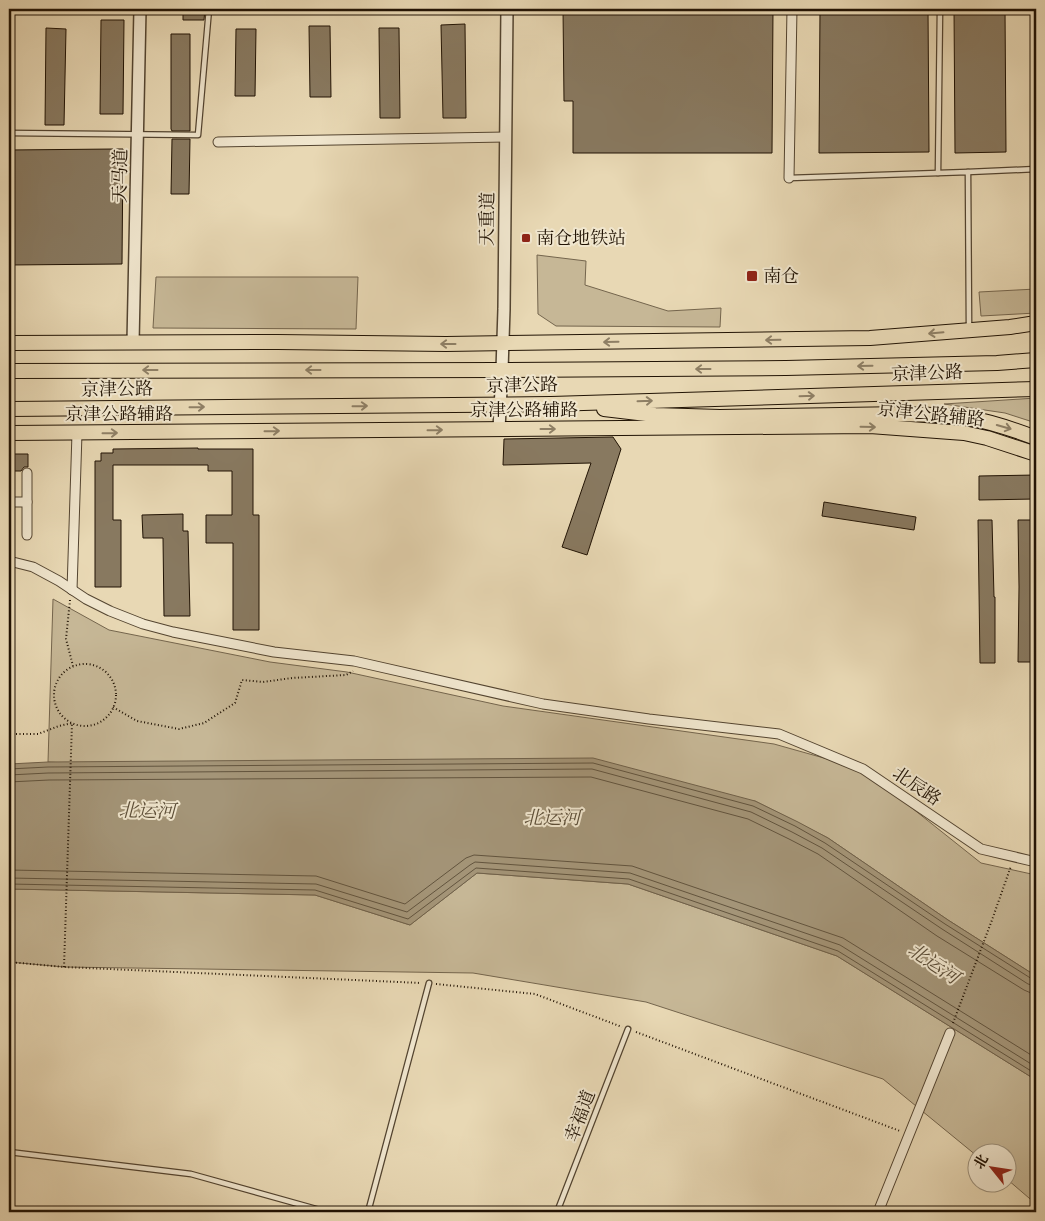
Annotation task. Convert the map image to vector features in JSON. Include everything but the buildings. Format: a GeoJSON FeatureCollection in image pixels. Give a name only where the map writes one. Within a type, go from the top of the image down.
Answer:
{"type":"FeatureCollection","features":[{"type":"Feature","properties":{"kind":"main road"},"geometry":{"type":"LineString","coordinates":[[9,343],[502,343],[870,338],[1010,327],[1036,323]]}},
{"type":"Feature","properties":{"kind":"main road"},"geometry":{"type":"LineString","coordinates":[[997,363],[1036,350]]}},
{"type":"Feature","properties":{"kind":"main road","name":"京津公路"},"geometry":{"type":"LineString","coordinates":[[9,371],[786,368],[997,363],[1036,360]]}},
{"type":"Feature","properties":{"kind":"main road","name":"京津公路"},"geometry":{"type":"LineString","coordinates":[[9,409],[551,404],[1036,388]]}},
{"type":"Feature","properties":{"kind":"main road"},"geometry":{"type":"LineString","coordinates":[[551,404],[655,415],[711,417],[930,415],[971,419],[1016,430],[1036,438]]}},
{"type":"Feature","properties":{"kind":"main road","name":"京津公路辅路"},"geometry":{"type":"LineString","coordinates":[[9,434],[870,426],[964,433],[994,440],[1036,454]]}},
{"type":"Feature","properties":{"kind":"street","name":"天马道"},"geometry":{"type":"LineString","coordinates":[[133,343],[140,9]]}},
{"type":"Feature","properties":{"kind":"street","name":"天重道"},"geometry":{"type":"LineString","coordinates":[[499,429],[504,309],[507,9]]}},
{"type":"Feature","properties":{"kind":"street"},"geometry":{"type":"LineString","coordinates":[[790,178],[792,9]]}},
{"type":"Feature","properties":{"kind":"street"},"geometry":{"type":"LineString","coordinates":[[218,142],[506,138]]}},
{"type":"Feature","properties":{"kind":"street"},"geometry":{"type":"LineString","coordinates":[[72,590],[77,433]]}},
{"type":"Feature","properties":{"kind":"street"},"geometry":{"type":"LineString","coordinates":[[27,474],[27,535]]}},
{"type":"Feature","properties":{"kind":"street"},"geometry":{"type":"LineString","coordinates":[[9,502],[27,502]]}},
{"type":"Feature","properties":{"kind":"street","name":"北辰路"},"geometry":{"type":"LineString","coordinates":[[9,561],[33,567],[110,612],[166,630],[274,652],[354,661],[543,704],[649,719],[779,734],[864,769],[981,849],[1036,862]]}},
{"type":"Feature","properties":{"kind":"street"},"geometry":{"type":"LineString","coordinates":[[878,1212],[950,1033]]}},
{"type":"Feature","properties":{"kind":"lane"},"geometry":{"type":"LineString","coordinates":[[9,133],[198,135],[209,9]]}},
{"type":"Feature","properties":{"kind":"lane"},"geometry":{"type":"LineString","coordinates":[[938,173],[940,9]]}},
{"type":"Feature","properties":{"kind":"lane"},"geometry":{"type":"LineString","coordinates":[[790,178],[1036,169]]}},
{"type":"Feature","properties":{"kind":"lane"},"geometry":{"type":"LineString","coordinates":[[968,172],[969,330]]}},
{"type":"Feature","properties":{"kind":"lane"},"geometry":{"type":"LineString","coordinates":[[368,1212],[429,983]]}},
{"type":"Feature","properties":{"kind":"lane","name":"幸福道"},"geometry":{"type":"LineString","coordinates":[[557,1212],[628,1029]]}},
{"type":"Feature","properties":{"kind":"lane"},"geometry":{"type":"LineString","coordinates":[[9,1152],[190,1174],[328,1212]]}},
{"type":"Feature","properties":{"kind":"path"},"geometry":{"type":"LineString","coordinates":[[72,590],[66,639],[73,666]]}},
{"type":"Feature","properties":{"kind":"path"},"geometry":{"type":"LineString","coordinates":[[92,664],[102,668],[114,684],[116,695],[113,707],[110,714],[102,721],[92,725],[82,726],[72,723],[58,709],[54,699],[58,680],[64,672],[73,666],[92,664]]}},
{"type":"Feature","properties":{"kind":"path"},"geometry":{"type":"LineString","coordinates":[[113,707],[137,721],[179,729],[204,723],[235,703],[242,680],[263,682],[292,678],[346,675],[366,664]]}},
{"type":"Feature","properties":{"kind":"path"},"geometry":{"type":"LineString","coordinates":[[9,734],[38,734],[72,723]]}},
{"type":"Feature","properties":{"kind":"path"},"geometry":{"type":"LineString","coordinates":[[64,967],[72,723]]}},
{"type":"Feature","properties":{"kind":"path"},"geometry":{"type":"LineString","coordinates":[[950,1033],[1014,857]]}},
{"type":"Feature","properties":{"kind":"path"},"geometry":{"type":"LineString","coordinates":[[9,962],[64,967],[429,983],[534,994],[910,1135]]}},
{"type":"Feature","properties":{"kind":"shaded area"},"geometry":{"type":"Polygon","coordinates":[[[537,255],[586,261],[585,285],[668,311],[721,308],[720,327],[556,326],[538,314],[537,255]]]}},
{"type":"Feature","properties":{"kind":"shaded area"},"geometry":{"type":"Polygon","coordinates":[[[156,277],[358,277],[356,329],[153,328],[156,277]]]}},
{"type":"Feature","properties":{"kind":"shaded area"},"geometry":{"type":"Polygon","coordinates":[[[1036,289],[1036,313],[981,316],[979,292],[1036,289]]]}},
{"type":"Feature","properties":{"kind":"shaded area"},"geometry":{"type":"Polygon","coordinates":[[[1036,398],[1036,423],[1005,413],[944,404],[1036,398]]]}},
{"type":"Feature","properties":{"kind":"shaded area"},"geometry":{"type":"Polygon","coordinates":[[[53,599],[109,630],[270,662],[347,672],[503,706],[774,744],[863,769],[981,863],[1036,875],[1036,976],[948,920],[828,838],[755,801],[48,762],[53,599]]]}},
{"type":"Feature","properties":{"kind":"shaded area"},"geometry":{"type":"Polygon","coordinates":[[[477,873],[628,884],[837,956],[1036,1080],[1036,1204],[1018,1189],[1018,1144],[968,1144],[968,1149],[883,1079],[646,1002],[473,973],[64,967],[9,962],[9,889],[315,895],[410,925],[477,873]]]}},
{"type":"Feature","properties":{"kind":"water","name":"北运河"},"geometry":{"type":"Polygon","coordinates":[[[593,758],[755,801],[798,822],[828,838],[948,920],[1036,976],[1036,1080],[837,956],[628,884],[477,873],[410,925],[315,895],[9,889],[9,764],[48,762],[593,758]]]}},
{"type":"Feature","properties":{"kind":"place","name":"南仓地铁站"},"geometry":{"type":"Point","coordinates":[526,238]}},
{"type":"Feature","properties":{"kind":"place","name":"南仓"},"geometry":{"type":"Point","coordinates":[752,276]}}]}
